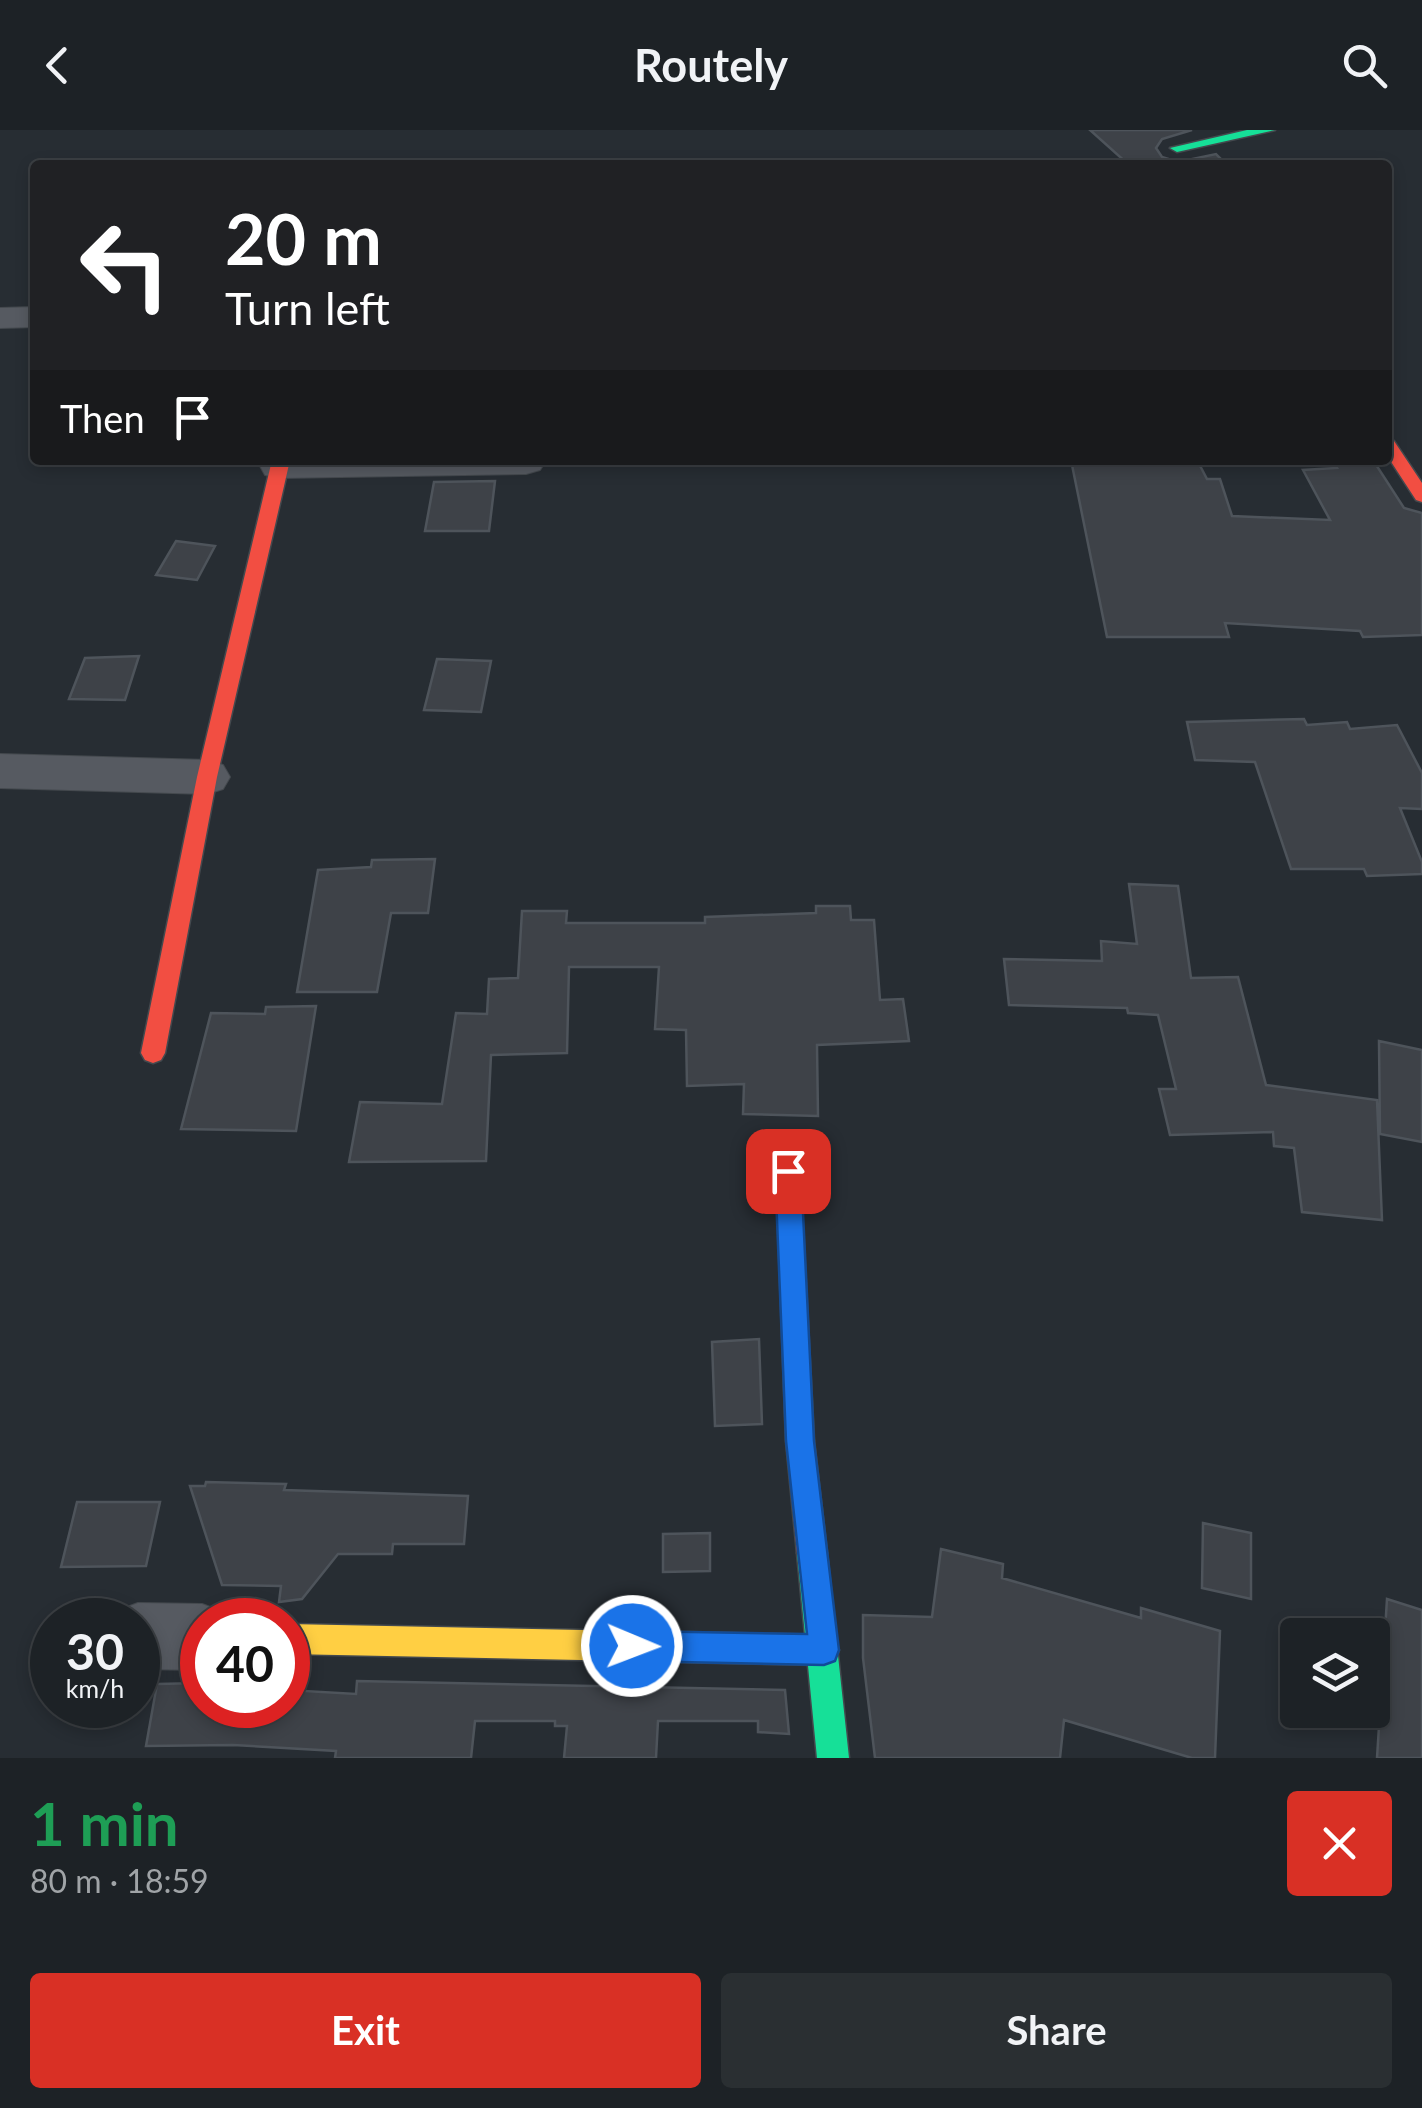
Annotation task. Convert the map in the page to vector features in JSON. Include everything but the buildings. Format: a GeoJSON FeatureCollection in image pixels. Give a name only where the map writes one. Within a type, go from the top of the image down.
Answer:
{"type":"FeatureCollection","features":[{"type":"Feature","properties":{"kind":"street"},"geometry":{"type":"LineString","coordinates":[[1176,151],[1268,130]]}},
{"type":"Feature","properties":{"kind":"street"},"geometry":{"type":"LineString","coordinates":[[0,318],[30,318]]}},
{"type":"Feature","properties":{"kind":"street"},"geometry":{"type":"LineString","coordinates":[[1392,451],[1422,496]]}},
{"type":"Feature","properties":{"kind":"street"},"geometry":{"type":"LineString","coordinates":[[152,1053],[206,778],[280,465]]}},
{"type":"Feature","properties":{"kind":"street"},"geometry":{"type":"LineString","coordinates":[[0,771],[206,778]]}},
{"type":"Feature","properties":{"kind":"street"},"geometry":{"type":"LineString","coordinates":[[788,1171],[800,1441],[833,1758]]}},
{"type":"Feature","properties":{"kind":"street"},"geometry":{"type":"LineString","coordinates":[[310,1639],[824,1650]]}},
{"type":"Feature","properties":{"kind":"traffic: fast"},"geometry":{"type":"LineString","coordinates":[[1177,148],[1268,130]]}},
{"type":"Feature","properties":{"kind":"traffic: fast"},"geometry":{"type":"LineString","coordinates":[[812,1553],[833,1758]]}},
{"type":"Feature","properties":{"kind":"traffic: slow"},"geometry":{"type":"LineString","coordinates":[[310,1639],[824,1650]]}},
{"type":"Feature","properties":{"kind":"traffic: jam"},"geometry":{"type":"LineString","coordinates":[[1392,451],[1422,496]]}},
{"type":"Feature","properties":{"kind":"traffic: jam"},"geometry":{"type":"LineString","coordinates":[[153,1053],[207,777],[280,465]]}},
{"type":"Feature","properties":{"kind":"traffic: jam"},"geometry":{"type":"LineString","coordinates":[[788,1171],[800,1441],[812,1553]]}},
{"type":"Feature","properties":{"kind":"route"},"geometry":{"type":"LineString","coordinates":[[632,1646],[824,1650],[800,1441],[788,1171]]}}]}
